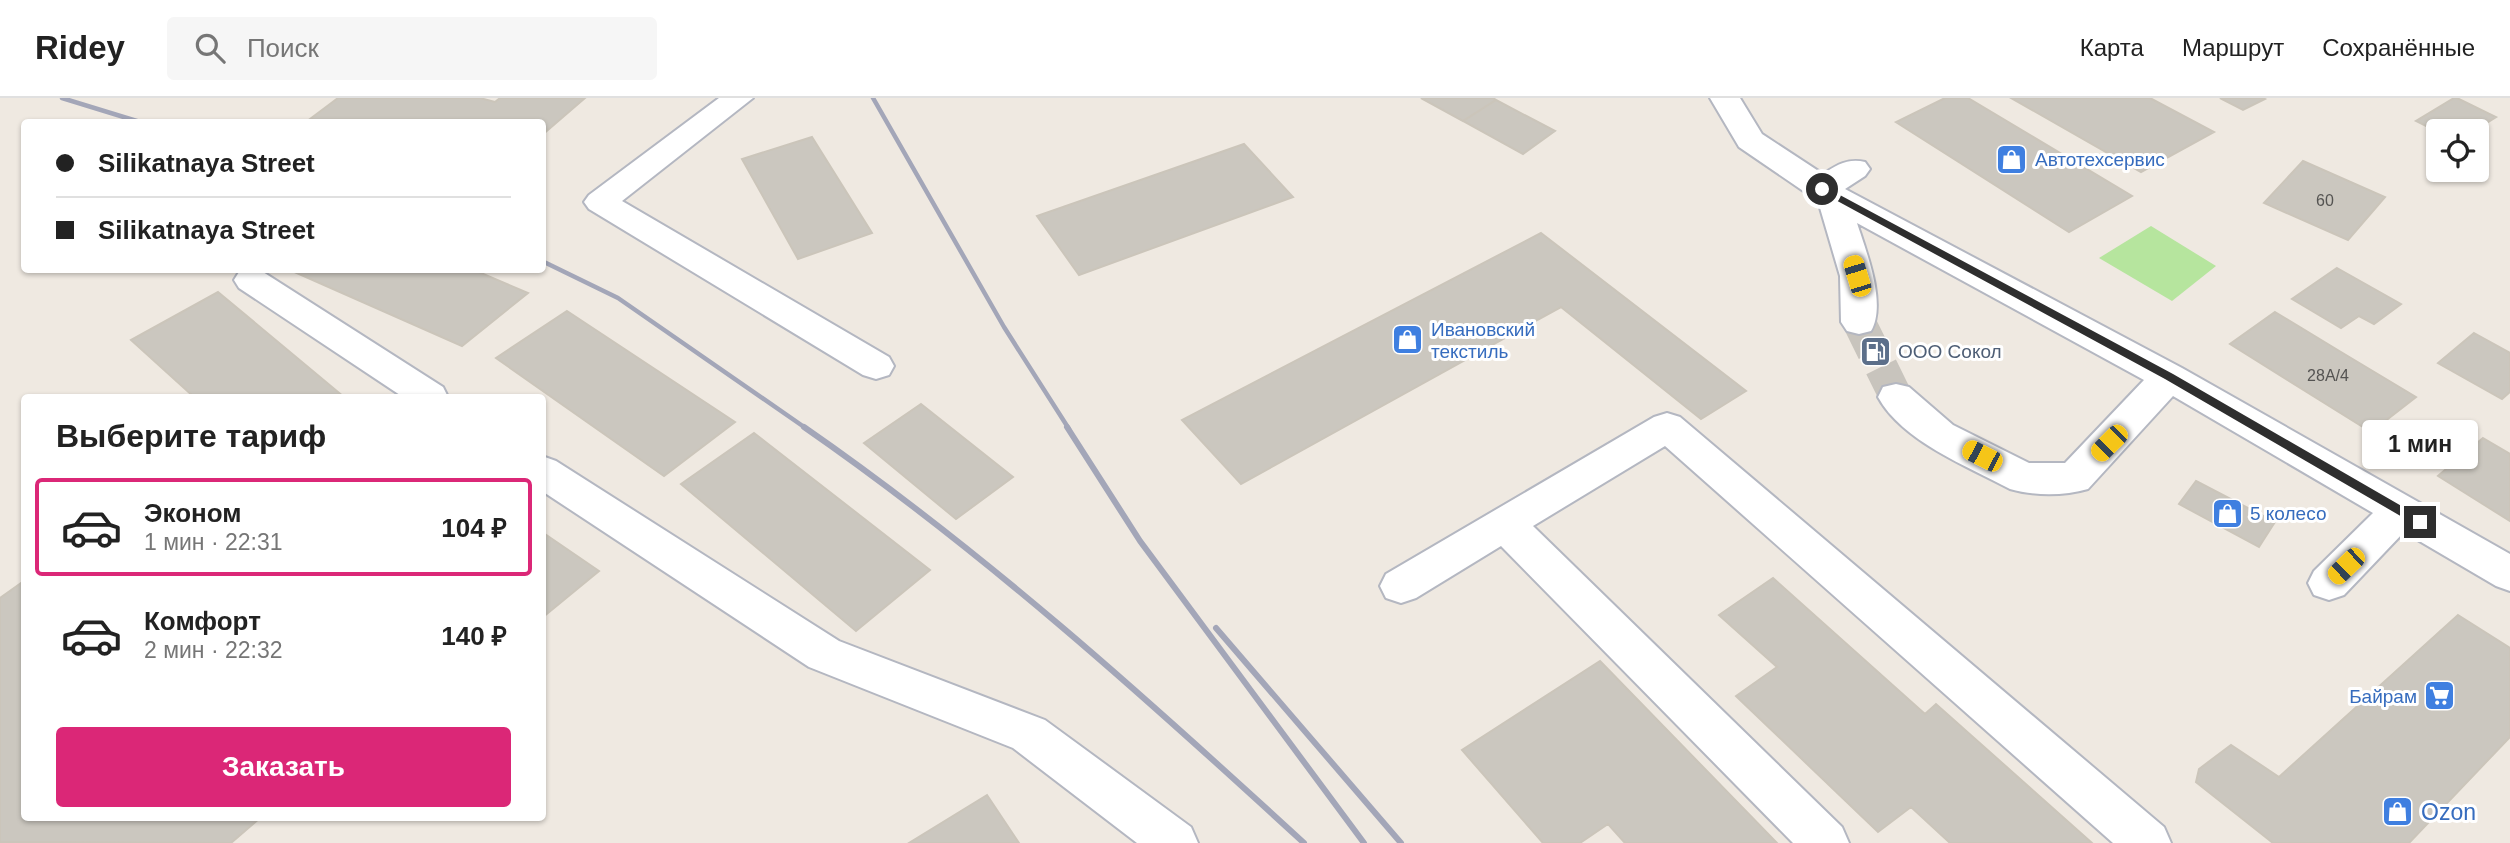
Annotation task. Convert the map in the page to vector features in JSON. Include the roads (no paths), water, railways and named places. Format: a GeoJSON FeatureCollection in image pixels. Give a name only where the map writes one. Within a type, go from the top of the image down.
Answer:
{"type":"FeatureCollection","features":[{"type":"Feature","properties":{"kind":"street"},"geometry":{"type":"LineString","coordinates":[[738,98],[600,202],[876,366]]}},
{"type":"Feature","properties":{"kind":"street"},"geometry":{"type":"LineString","coordinates":[[1725,98],[1749,140],[1836,185],[2510,574]]}},
{"type":"Feature","properties":{"kind":"street"},"geometry":{"type":"LineString","coordinates":[[1836,185],[1857,276],[1859,322]]}},
{"type":"Feature","properties":{"kind":"street"},"geometry":{"type":"LineString","coordinates":[[251,280],[425,394]]}},
{"type":"Feature","properties":{"kind":"street"},"geometry":{"type":"LineString","coordinates":[[1896,397],[1940,435],[2024,478],[2074,478],[2169,377]]}},
{"type":"Feature","properties":{"kind":"street"},"geometry":{"type":"LineString","coordinates":[[1401,586],[1667,427],[2147,843]]}},
{"type":"Feature","properties":{"kind":"street"},"geometry":{"type":"LineString","coordinates":[[546,474],[824,654],[1029,734],[1174,843]]}},
{"type":"Feature","properties":{"kind":"street"},"geometry":{"type":"LineString","coordinates":[[2329,583],[2400,511]]}},
{"type":"Feature","properties":{"kind":"street"},"geometry":{"type":"LineString","coordinates":[[1505,524],[1825,843]]}},
{"type":"Feature","properties":{"kind":"tunnel"},"geometry":{"type":"LineString","coordinates":[[1859,322],[1896,397]]}},
{"type":"Feature","properties":{"kind":"railway"},"geometry":{"type":"LineString","coordinates":[[62,98],[130,119]]}},
{"type":"Feature","properties":{"kind":"railway"},"geometry":{"type":"LineString","coordinates":[[873,98],[1004,327],[1069,429]]}},
{"type":"Feature","properties":{"kind":"railway"},"geometry":{"type":"LineString","coordinates":[[546,263],[618,298],[807,429]]}},
{"type":"Feature","properties":{"kind":"railway"},"geometry":{"type":"LineString","coordinates":[[804,427],[870,474],[999,574],[1123,679],[1304,843]]}},
{"type":"Feature","properties":{"kind":"railway"},"geometry":{"type":"LineString","coordinates":[[1067,427],[1140,541],[1364,843]]}},
{"type":"Feature","properties":{"kind":"railway"},"geometry":{"type":"LineString","coordinates":[[1216,628],[1401,843]]}},
{"type":"Feature","properties":{"kind":"place","name":"Автотехсервис"},"geometry":{"type":"Point","coordinates":[2012,159]}},
{"type":"Feature","properties":{"kind":"place","name":"Ивановский текстиль"},"geometry":{"type":"Point","coordinates":[1408,340]}},
{"type":"Feature","properties":{"kind":"place","name":"ООО Сокол"},"geometry":{"type":"Point","coordinates":[1875,351]}},
{"type":"Feature","properties":{"kind":"place","name":"5 колесо"},"geometry":{"type":"Point","coordinates":[2227,513]}},
{"type":"Feature","properties":{"kind":"place","name":"Байрам"},"geometry":{"type":"Point","coordinates":[2440,696]}},
{"type":"Feature","properties":{"kind":"place","name":"Ozon"},"geometry":{"type":"Point","coordinates":[2398,812]}}]}
